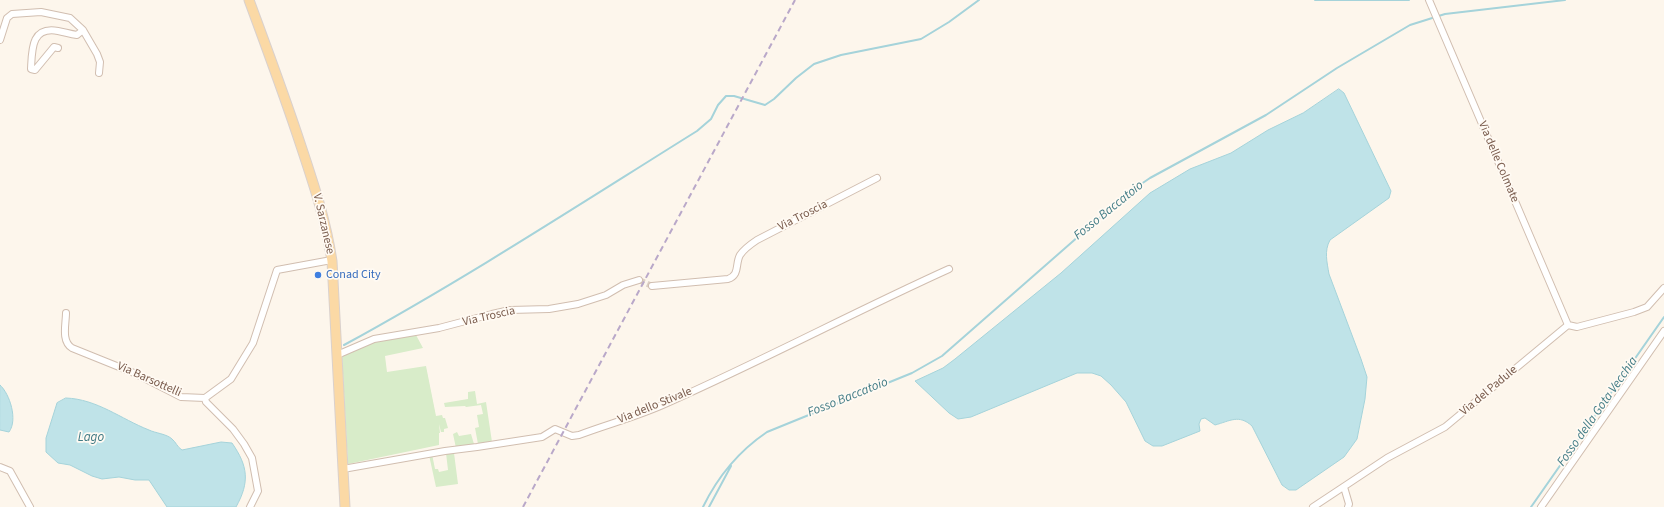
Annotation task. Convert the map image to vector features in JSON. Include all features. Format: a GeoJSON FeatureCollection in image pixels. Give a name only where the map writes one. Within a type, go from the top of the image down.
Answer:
{"type":"FeatureCollection","features":[{"type":"Feature","properties":{"kind":"main road","name":"V. Sarzanese"},"geometry":{"type":"LineString","coordinates":[[249,0],[319,200],[328,236],[332,261],[345,507]]}},
{"type":"Feature","properties":{"kind":"street","name":"Via delle Colmate"},"geometry":{"type":"LineString","coordinates":[[1429,0],[1568,325]]}},
{"type":"Feature","properties":{"kind":"street"},"geometry":{"type":"LineString","coordinates":[[0,40],[7,18],[12,14],[41,12],[70,18],[83,30],[97,54],[100,62],[99,73]]}},
{"type":"Feature","properties":{"kind":"street"},"geometry":{"type":"LineString","coordinates":[[58,48],[54,47],[35,70],[31,69],[32,47],[39,34],[48,30],[76,35],[83,30]]}},
{"type":"Feature","properties":{"kind":"street","name":"Via Troscia"},"geometry":{"type":"LineString","coordinates":[[652,286],[733,277],[737,272],[739,257],[743,250],[757,240],[877,178]]}},
{"type":"Feature","properties":{"kind":"street"},"geometry":{"type":"LineString","coordinates":[[250,507],[258,491],[252,458],[233,429],[206,402],[204,398],[231,379],[253,342],[278,270],[332,261]]}},
{"type":"Feature","properties":{"kind":"street","name":"Via dello Stivale"},"geometry":{"type":"LineString","coordinates":[[343,469],[445,450],[477,447],[542,436],[555,429],[572,436],[579,435],[666,404],[949,269]]}},
{"type":"Feature","properties":{"kind":"street","name":"Via Troscia"},"geometry":{"type":"LineString","coordinates":[[337,355],[374,339],[439,328],[510,310],[549,309],[578,304],[606,296],[623,284],[639,280]]}},
{"type":"Feature","properties":{"kind":"street"},"geometry":{"type":"LineString","coordinates":[[1568,325],[1577,327],[1634,312],[1647,307],[1664,288]]}},
{"type":"Feature","properties":{"kind":"street","name":"Via Barsottelli"},"geometry":{"type":"LineString","coordinates":[[66,313],[65,335],[68,345],[72,348],[134,373],[181,397],[204,398]]}},
{"type":"Feature","properties":{"kind":"street","name":"Via del Padule"},"geometry":{"type":"LineString","coordinates":[[1313,507],[1387,458],[1445,427],[1568,325]]}},
{"type":"Feature","properties":{"kind":"street"},"geometry":{"type":"LineString","coordinates":[[1541,507],[1664,331]]}},
{"type":"Feature","properties":{"kind":"street"},"geometry":{"type":"LineString","coordinates":[[0,467],[10,471],[30,507]]}},
{"type":"Feature","properties":{"kind":"street"},"geometry":{"type":"LineString","coordinates":[[1344,487],[1349,504],[1348,507]]}},
{"type":"Feature","properties":{"kind":"green space"},"geometry":{"type":"Polygon","coordinates":[[[416,335],[423,348],[385,356],[387,372],[426,366],[436,416],[442,415],[443,418],[445,418],[448,428],[444,429],[444,432],[441,432],[439,424],[439,445],[348,464],[342,355],[374,342],[416,335]]]}},
{"type":"Feature","properties":{"kind":"green space"},"geometry":{"type":"Polygon","coordinates":[[[475,391],[477,404],[486,402],[492,442],[478,444],[475,428],[479,427],[477,415],[483,414],[481,405],[445,407],[444,403],[468,399],[468,392],[475,391]]]}},
{"type":"Feature","properties":{"kind":"green space"},"geometry":{"type":"Polygon","coordinates":[[[457,432],[459,436],[471,434],[474,444],[456,448],[453,434],[457,432]]]}},
{"type":"Feature","properties":{"kind":"green space"},"geometry":{"type":"Polygon","coordinates":[[[446,453],[454,453],[458,484],[436,487],[429,455],[432,454],[435,469],[438,469],[439,472],[448,470],[446,453]]]}},
{"type":"Feature","properties":{"kind":"water"},"geometry":{"type":"Polygon","coordinates":[[[1339,89],[1344,93],[1391,191],[1389,198],[1330,240],[1327,248],[1326,257],[1329,274],[1367,377],[1365,399],[1357,439],[1344,457],[1296,490],[1289,490],[1282,485],[1252,426],[1247,422],[1239,419],[1230,420],[1215,425],[1205,418],[1201,419],[1199,424],[1200,431],[1162,446],[1153,446],[1145,441],[1126,402],[1101,376],[1092,373],[1077,373],[971,417],[958,419],[949,413],[915,381],[943,368],[955,359],[1061,273],[1150,193],[1190,169],[1231,153],[1268,130],[1303,113],[1339,89]]]}},
{"type":"Feature","properties":{"kind":"water"},"geometry":{"type":"Polygon","coordinates":[[[0,385],[7,394],[12,407],[13,421],[9,432],[0,430],[0,385]]]}},
{"type":"Feature","properties":{"kind":"water","name":"Lago"},"geometry":{"type":"Polygon","coordinates":[[[66,398],[77,399],[99,406],[139,426],[170,437],[182,450],[221,442],[232,443],[241,459],[245,474],[244,490],[236,507],[167,507],[149,480],[135,480],[119,477],[102,479],[92,476],[70,465],[58,463],[46,452],[46,438],[57,403],[66,398]]]}},
{"type":"Feature","properties":{"kind":"waterway"},"geometry":{"type":"LineString","coordinates":[[344,345],[478,268],[697,131],[711,119],[718,105],[726,96],[734,96],[765,105],[814,64],[841,55],[921,39],[949,22],[979,0]]}},
{"type":"Feature","properties":{"kind":"waterway"},"geometry":{"type":"LineString","coordinates":[[1315,0],[1409,0]]}},
{"type":"Feature","properties":{"kind":"waterway","name":"Fosso Baccatoio"},"geometry":{"type":"LineString","coordinates":[[703,507],[715,485],[730,465],[747,447],[767,432],[912,373],[942,356],[1128,193],[1150,178],[1266,115],[1337,68],[1410,25],[1445,14],[1565,0]]}},
{"type":"Feature","properties":{"kind":"waterway","name":"Fosso della Gota Vecchia"},"geometry":{"type":"LineString","coordinates":[[1531,507],[1664,317]]}},
{"type":"Feature","properties":{"kind":"waterway"},"geometry":{"type":"LineString","coordinates":[[709,507],[731,466]]}},
{"type":"Feature","properties":{"kind":"tunnel"},"geometry":{"type":"LineString","coordinates":[[639,280],[652,286]]}},
{"type":"Feature","properties":{"kind":"railway"},"geometry":{"type":"LineString","coordinates":[[523,507],[795,0]]}},
{"type":"Feature","properties":{"kind":"place","name":"Conad City"},"geometry":{"type":"Point","coordinates":[318,275]}}]}
